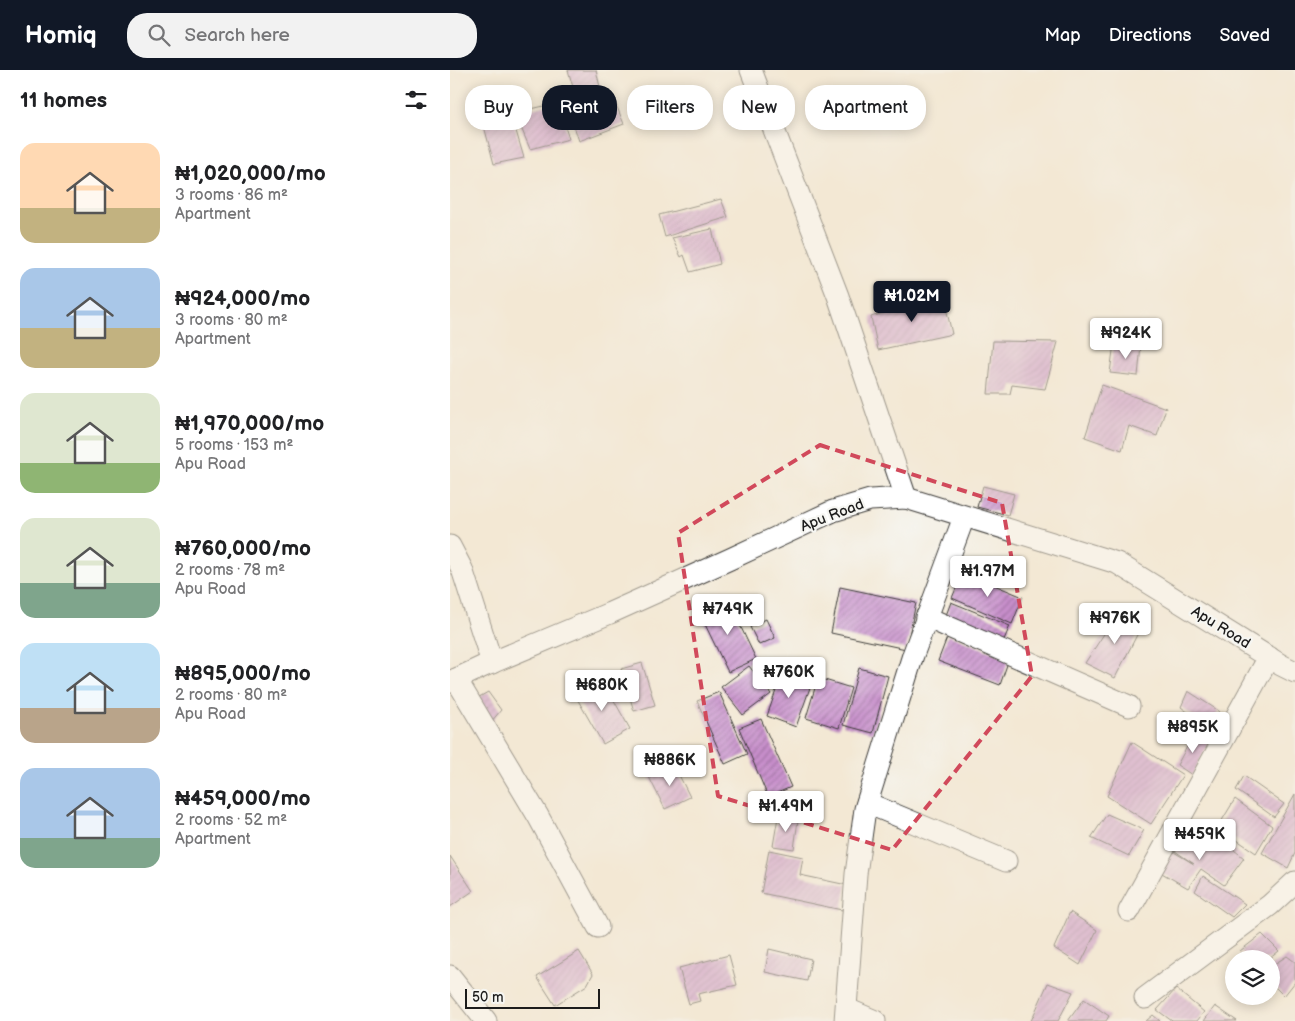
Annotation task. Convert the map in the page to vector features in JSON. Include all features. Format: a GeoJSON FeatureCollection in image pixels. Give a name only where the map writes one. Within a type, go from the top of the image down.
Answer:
{"type":"FeatureCollection","features":[{"type":"Feature","properties":{"kind":"street"},"geometry":{"type":"LineString","coordinates":[[751,70],[838,296],[906,498]]}},
{"type":"Feature","properties":{"kind":"street","name":"Apu Road"},"geometry":{"type":"LineString","coordinates":[[453,681],[696,574],[833,511],[870,500],[906,498],[1117,563],[1295,672]]}},
{"type":"Feature","properties":{"kind":"street"},"geometry":{"type":"LineString","coordinates":[[875,1021],[846,1015],[856,874],[867,803],[912,655],[964,516]]}},
{"type":"Feature","properties":{"kind":"street"},"geometry":{"type":"LineString","coordinates":[[450,546],[462,569],[492,663]]}},
{"type":"Feature","properties":{"kind":"street"},"geometry":{"type":"LineString","coordinates":[[926,617],[1129,706]]}},
{"type":"Feature","properties":{"kind":"street"},"geometry":{"type":"LineString","coordinates":[[1129,911],[1270,657]]}},
{"type":"Feature","properties":{"kind":"street"},"geometry":{"type":"LineString","coordinates":[[453,681],[538,816],[598,927]]}},
{"type":"Feature","properties":{"kind":"street"},"geometry":{"type":"LineString","coordinates":[[867,803],[1006,861]]}},
{"type":"Feature","properties":{"kind":"street"},"geometry":{"type":"LineString","coordinates":[[1146,998],[1270,905],[1295,882]]}},
{"type":"Feature","properties":{"kind":"street"},"geometry":{"type":"LineString","coordinates":[[450,976],[486,1021]]}},
{"type":"Feature","properties":{"kind":"highlighted area"},"geometry":{"type":"Polygon","coordinates":[[[820,445],[1002,503],[1032,676],[892,850],[718,796],[678,533],[820,445]]]}},
{"type":"Feature","properties":{"kind":"building"},"geometry":{"type":"Polygon","coordinates":[[[568,70],[596,70],[600,85],[572,85],[568,70]]]}},
{"type":"Feature","properties":{"kind":"building"},"geometry":{"type":"Polygon","coordinates":[[[542,106],[542,130],[566,130],[569,139],[530,149],[522,130],[532,130],[532,109],[542,106]]]}},
{"type":"Feature","properties":{"kind":"building"},"geometry":{"type":"Polygon","coordinates":[[[617,107],[624,124],[617,127],[617,107]]]}},
{"type":"Feature","properties":{"kind":"building"},"geometry":{"type":"Polygon","coordinates":[[[485,130],[516,130],[524,158],[494,164],[485,130]]]}},
{"type":"Feature","properties":{"kind":"building"},"geometry":{"type":"Polygon","coordinates":[[[575,130],[608,130],[579,141],[575,130]]]}},
{"type":"Feature","properties":{"kind":"building"},"geometry":{"type":"Polygon","coordinates":[[[721,199],[728,217],[665,237],[659,215],[721,199]]]}},
{"type":"Feature","properties":{"kind":"building"},"geometry":{"type":"Polygon","coordinates":[[[712,229],[720,264],[690,272],[684,255],[681,257],[672,238],[712,229]]]}},
{"type":"Feature","properties":{"kind":"building"},"geometry":{"type":"Polygon","coordinates":[[[943,294],[952,334],[878,350],[871,317],[943,294]]]}},
{"type":"Feature","properties":{"kind":"building"},"geometry":{"type":"Polygon","coordinates":[[[993,341],[1058,342],[1045,389],[1012,385],[1010,394],[988,394],[993,341]]]}},
{"type":"Feature","properties":{"kind":"building"},"geometry":{"type":"Polygon","coordinates":[[[1114,343],[1141,346],[1138,376],[1110,373],[1114,343]]]}},
{"type":"Feature","properties":{"kind":"building"},"geometry":{"type":"Polygon","coordinates":[[[1102,385],[1166,408],[1157,436],[1129,426],[1122,450],[1085,437],[1102,385]]]}},
{"type":"Feature","properties":{"kind":"building"},"geometry":{"type":"Polygon","coordinates":[[[983,486],[1014,494],[1008,515],[977,507],[983,486]]]}},
{"type":"Feature","properties":{"kind":"building"},"geometry":{"type":"Polygon","coordinates":[[[963,572],[1023,597],[1012,624],[952,598],[963,572]]]}},
{"type":"Feature","properties":{"kind":"building"},"geometry":{"type":"Polygon","coordinates":[[[840,587],[916,603],[906,649],[831,633],[840,587]]]}},
{"type":"Feature","properties":{"kind":"building"},"geometry":{"type":"Polygon","coordinates":[[[728,600],[756,659],[728,672],[700,614],[728,600]]]}},
{"type":"Feature","properties":{"kind":"building"},"geometry":{"type":"Polygon","coordinates":[[[951,602],[1010,626],[1003,642],[945,618],[951,602]]]}},
{"type":"Feature","properties":{"kind":"building"},"geometry":{"type":"Polygon","coordinates":[[[1119,611],[1142,625],[1115,678],[1085,663],[1119,611]]]}},
{"type":"Feature","properties":{"kind":"building"},"geometry":{"type":"Polygon","coordinates":[[[766,619],[775,638],[759,645],[750,627],[766,619]]]}},
{"type":"Feature","properties":{"kind":"building"},"geometry":{"type":"Polygon","coordinates":[[[948,635],[1009,659],[1000,685],[938,661],[948,635]]]}},
{"type":"Feature","properties":{"kind":"building"},"geometry":{"type":"Polygon","coordinates":[[[642,663],[655,705],[634,711],[621,669],[642,663]]]}},
{"type":"Feature","properties":{"kind":"building"},"geometry":{"type":"Polygon","coordinates":[[[749,666],[771,694],[743,715],[721,687],[749,666]]]}},
{"type":"Feature","properties":{"kind":"building"},"geometry":{"type":"Polygon","coordinates":[[[859,668],[888,676],[873,733],[843,725],[859,668]]]}},
{"type":"Feature","properties":{"kind":"building"},"geometry":{"type":"Polygon","coordinates":[[[783,671],[812,682],[796,727],[767,716],[783,671]]]}},
{"type":"Feature","properties":{"kind":"building"},"geometry":{"type":"Polygon","coordinates":[[[818,678],[851,688],[839,728],[806,718],[818,678]]]}},
{"type":"Feature","properties":{"kind":"building"},"geometry":{"type":"Polygon","coordinates":[[[602,679],[630,729],[603,744],[575,695],[602,679]]]}},
{"type":"Feature","properties":{"kind":"building"},"geometry":{"type":"Polygon","coordinates":[[[1188,691],[1219,711],[1207,727],[1181,707],[1188,691]]]}},
{"type":"Feature","properties":{"kind":"building"},"geometry":{"type":"Polygon","coordinates":[[[488,692],[501,710],[491,722],[474,700],[488,692]]]}},
{"type":"Feature","properties":{"kind":"building"},"geometry":{"type":"Polygon","coordinates":[[[719,692],[747,754],[725,764],[697,701],[719,692]]]}},
{"type":"Feature","properties":{"kind":"building"},"geometry":{"type":"Polygon","coordinates":[[[761,719],[791,787],[768,797],[739,728],[761,719]]]}},
{"type":"Feature","properties":{"kind":"building"},"geometry":{"type":"Polygon","coordinates":[[[1194,734],[1209,744],[1192,775],[1177,765],[1194,734]]]}},
{"type":"Feature","properties":{"kind":"building"},"geometry":{"type":"Polygon","coordinates":[[[1132,742],[1183,775],[1151,824],[1107,796],[1132,742]]]}},
{"type":"Feature","properties":{"kind":"building"},"geometry":{"type":"Polygon","coordinates":[[[674,765],[690,797],[665,809],[649,777],[674,765]]]}},
{"type":"Feature","properties":{"kind":"building"},"geometry":{"type":"Polygon","coordinates":[[[1244,776],[1284,804],[1274,817],[1236,790],[1244,776]]]}},
{"type":"Feature","properties":{"kind":"building"},"geometry":{"type":"Polygon","coordinates":[[[1295,794],[1295,853],[1288,868],[1262,853],[1295,794]]]}},
{"type":"Feature","properties":{"kind":"building"},"geometry":{"type":"Polygon","coordinates":[[[1235,799],[1272,826],[1256,853],[1218,827],[1235,799]]]}},
{"type":"Feature","properties":{"kind":"building"},"geometry":{"type":"Polygon","coordinates":[[[1107,814],[1144,830],[1129,856],[1091,838],[1107,814]]]}},
{"type":"Feature","properties":{"kind":"building"},"geometry":{"type":"Polygon","coordinates":[[[778,817],[798,820],[794,849],[773,846],[778,817]]]}},
{"type":"Feature","properties":{"kind":"building"},"geometry":{"type":"Polygon","coordinates":[[[1209,830],[1244,858],[1224,885],[1201,869],[1188,888],[1153,868],[1167,848],[1194,864],[1172,849],[1179,838],[1196,849],[1209,830]]]}},
{"type":"Feature","properties":{"kind":"building"},"geometry":{"type":"Polygon","coordinates":[[[769,850],[803,857],[800,875],[847,885],[842,910],[761,893],[769,850]]]}},
{"type":"Feature","properties":{"kind":"building"},"geometry":{"type":"Polygon","coordinates":[[[450,856],[473,891],[450,907],[450,856]]]}},
{"type":"Feature","properties":{"kind":"building"},"geometry":{"type":"Polygon","coordinates":[[[1203,876],[1245,904],[1232,917],[1195,891],[1203,876]]]}},
{"type":"Feature","properties":{"kind":"building"},"geometry":{"type":"Polygon","coordinates":[[[1070,912],[1097,930],[1080,965],[1054,948],[1070,912]]]}},
{"type":"Feature","properties":{"kind":"building"},"geometry":{"type":"Polygon","coordinates":[[[1262,934],[1278,950],[1241,950],[1262,934]]]}},
{"type":"Feature","properties":{"kind":"building"},"geometry":{"type":"Polygon","coordinates":[[[769,949],[811,959],[807,981],[765,972],[769,949]]]}},
{"type":"Feature","properties":{"kind":"building"},"geometry":{"type":"Polygon","coordinates":[[[579,951],[593,974],[587,985],[555,1005],[537,977],[579,951]]]}},
{"type":"Feature","properties":{"kind":"building"},"geometry":{"type":"Polygon","coordinates":[[[729,955],[737,985],[698,994],[700,1001],[689,1004],[679,968],[729,955]]]}},
{"type":"Feature","properties":{"kind":"building"},"geometry":{"type":"Polygon","coordinates":[[[1287,956],[1295,962],[1295,982],[1284,996],[1280,992],[1280,960],[1287,956]]]}},
{"type":"Feature","properties":{"kind":"building"},"geometry":{"type":"Polygon","coordinates":[[[1048,983],[1073,992],[1058,1021],[1031,1021],[1048,983]]]}},
{"type":"Feature","properties":{"kind":"building"},"geometry":{"type":"Polygon","coordinates":[[[1176,989],[1204,1012],[1197,1021],[1172,1021],[1157,1010],[1176,989]]]}},
{"type":"Feature","properties":{"kind":"building"},"geometry":{"type":"Polygon","coordinates":[[[1084,999],[1109,1016],[1106,1021],[1068,1021],[1084,999]]]}},
{"type":"Feature","properties":{"kind":"building"},"geometry":{"type":"Polygon","coordinates":[[[1215,1006],[1237,1021],[1204,1021],[1215,1006]]]}},
{"type":"Feature","properties":{"kind":"building"},"geometry":{"type":"Polygon","coordinates":[[[1153,1015],[1160,1021],[1146,1021],[1153,1015]]]}}]}
